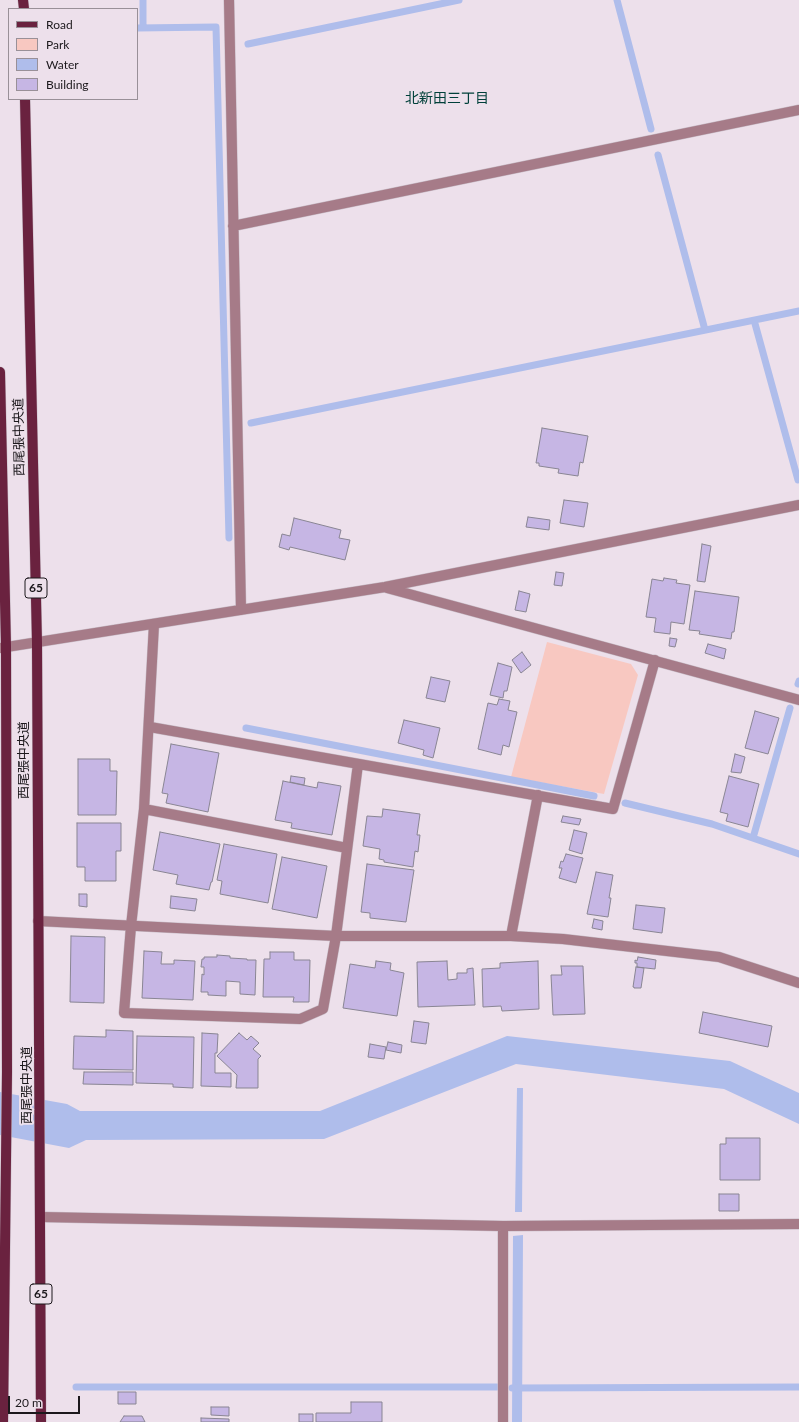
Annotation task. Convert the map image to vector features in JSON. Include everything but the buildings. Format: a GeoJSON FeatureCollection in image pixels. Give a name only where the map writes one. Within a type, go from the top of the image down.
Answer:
{"type":"FeatureCollection","features":[{"type":"Feature","properties":{"kind":"main road","name":"西尾張中央道"},"geometry":{"type":"LineString","coordinates":[[25,100],[37,643],[41,1422]]}},
{"type":"Feature","properties":{"kind":"main road","name":"西尾張中央道"},"geometry":{"type":"LineString","coordinates":[[0,372],[3,648],[3,921],[7,1072],[6,1162],[2,1222],[3,1422]]}},
{"type":"Feature","properties":{"kind":"street"},"geometry":{"type":"LineString","coordinates":[[229,0],[241,610]]}},
{"type":"Feature","properties":{"kind":"street"},"geometry":{"type":"LineString","coordinates":[[233,226],[799,110]]}},
{"type":"Feature","properties":{"kind":"street"},"geometry":{"type":"LineString","coordinates":[[3,648],[385,587],[799,505]]}},
{"type":"Feature","properties":{"kind":"street"},"geometry":{"type":"LineString","coordinates":[[385,587],[799,700]]}},
{"type":"Feature","properties":{"kind":"street"},"geometry":{"type":"LineString","coordinates":[[154,624],[150,727],[144,809],[131,926],[124,1013],[300,1019],[323,1009],[336,936],[358,764]]}},
{"type":"Feature","properties":{"kind":"street"},"geometry":{"type":"LineString","coordinates":[[150,727],[613,809],[655,660]]}},
{"type":"Feature","properties":{"kind":"street"},"geometry":{"type":"LineString","coordinates":[[511,936],[538,795]]}},
{"type":"Feature","properties":{"kind":"street"},"geometry":{"type":"LineString","coordinates":[[144,809],[347,848]]}},
{"type":"Feature","properties":{"kind":"street"},"geometry":{"type":"LineString","coordinates":[[38,921],[336,936],[511,936],[564,939],[719,958],[799,983]]}},
{"type":"Feature","properties":{"kind":"street"},"geometry":{"type":"LineString","coordinates":[[41,1217],[503,1226],[799,1224]]}},
{"type":"Feature","properties":{"kind":"street"},"geometry":{"type":"LineString","coordinates":[[502,1422],[503,1226]]}},
{"type":"Feature","properties":{"kind":"green space"},"geometry":{"type":"Polygon","coordinates":[[[547,642],[631,664],[638,675],[604,794],[511,777],[547,642]]]}},
{"type":"Feature","properties":{"kind":"water"},"geometry":{"type":"Polygon","coordinates":[[[507,1036],[730,1061],[799,1093],[799,1124],[724,1089],[516,1064],[324,1139],[86,1140],[69,1148],[0,1135],[0,1092],[67,1104],[80,1111],[320,1111],[507,1036]]]}},
{"type":"Feature","properties":{"kind":"water"},"geometry":{"type":"Polygon","coordinates":[[[517,1088],[523,1088],[522,1212],[515,1212],[517,1088]]]}},
{"type":"Feature","properties":{"kind":"water"},"geometry":{"type":"Polygon","coordinates":[[[523,1235],[522,1422],[512,1422],[513,1236],[523,1235]]]}},
{"type":"Feature","properties":{"kind":"waterway"},"geometry":{"type":"LineString","coordinates":[[143,0],[143,28]]}},
{"type":"Feature","properties":{"kind":"waterway"},"geometry":{"type":"LineString","coordinates":[[248,44],[459,0]]}},
{"type":"Feature","properties":{"kind":"waterway"},"geometry":{"type":"LineString","coordinates":[[617,0],[651,129]]}},
{"type":"Feature","properties":{"kind":"waterway"},"geometry":{"type":"LineString","coordinates":[[138,28],[216,27],[229,538]]}},
{"type":"Feature","properties":{"kind":"waterway"},"geometry":{"type":"LineString","coordinates":[[658,155],[705,330]]}},
{"type":"Feature","properties":{"kind":"waterway"},"geometry":{"type":"LineString","coordinates":[[251,423],[799,311]]}},
{"type":"Feature","properties":{"kind":"waterway"},"geometry":{"type":"LineString","coordinates":[[754,320],[798,480]]}},
{"type":"Feature","properties":{"kind":"waterway"},"geometry":{"type":"LineString","coordinates":[[753,838],[790,708]]}},
{"type":"Feature","properties":{"kind":"waterway"},"geometry":{"type":"LineString","coordinates":[[246,728],[594,796]]}},
{"type":"Feature","properties":{"kind":"waterway"},"geometry":{"type":"LineString","coordinates":[[625,803],[712,824],[799,854]]}},
{"type":"Feature","properties":{"kind":"waterway"},"geometry":{"type":"LineString","coordinates":[[76,1387],[497,1387]]}},
{"type":"Feature","properties":{"kind":"waterway"},"geometry":{"type":"LineString","coordinates":[[512,1388],[799,1387]]}},
{"type":"Feature","properties":{"kind":"district","name":"北新田三丁目"},"geometry":{"type":"Point","coordinates":[447,98]}}]}
